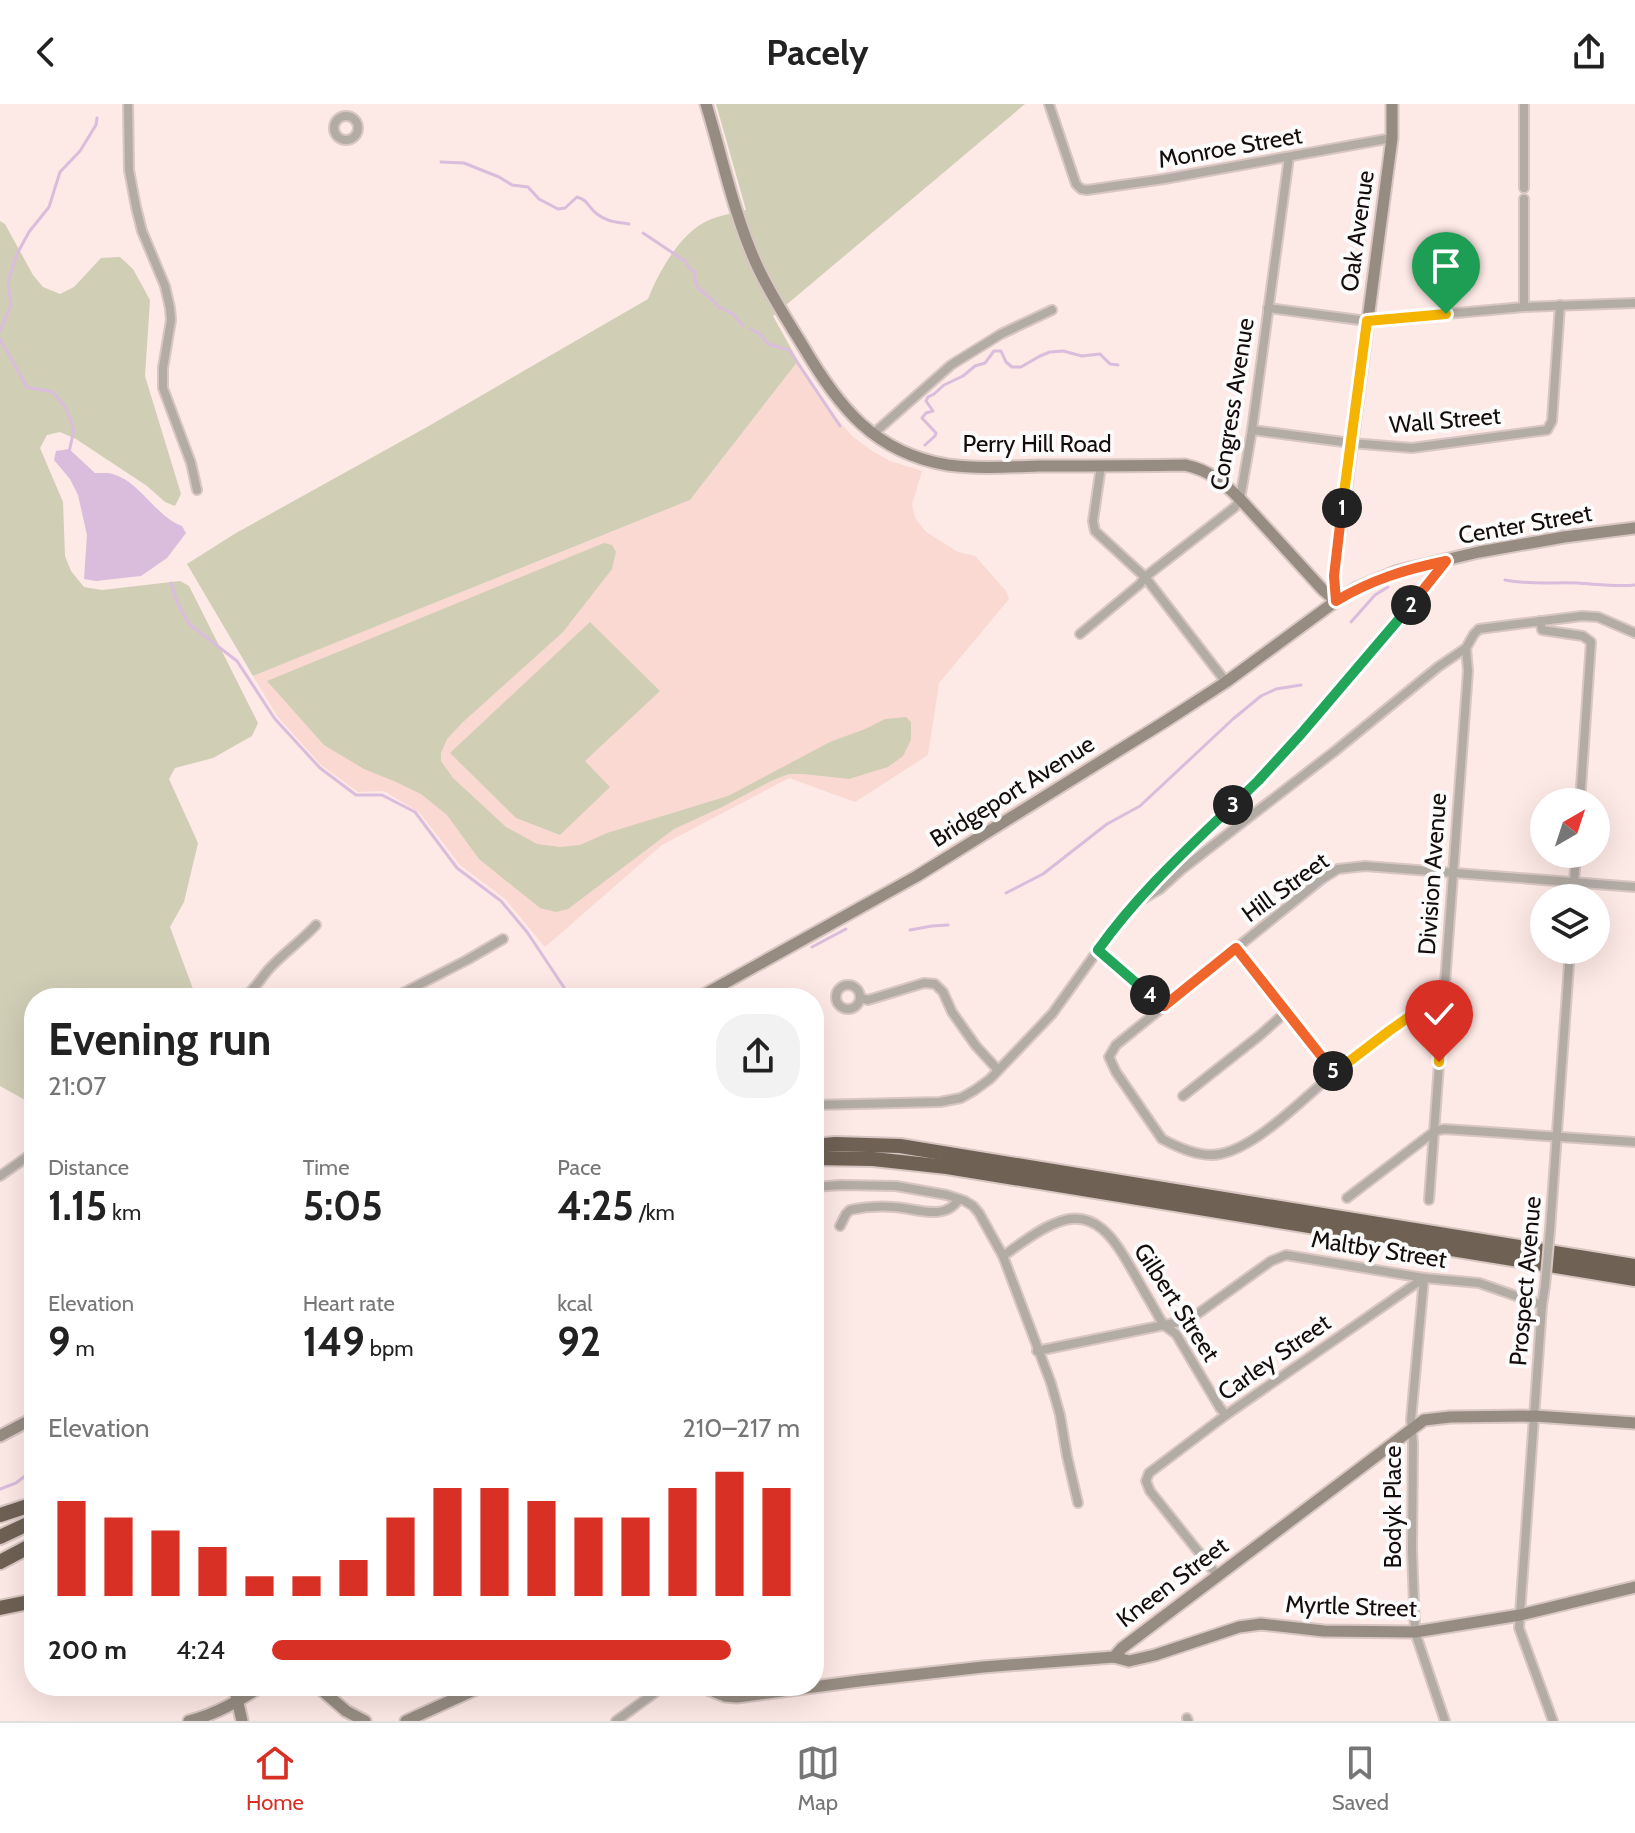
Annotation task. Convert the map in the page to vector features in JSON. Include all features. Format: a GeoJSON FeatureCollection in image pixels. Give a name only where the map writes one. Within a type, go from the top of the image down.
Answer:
{"type":"FeatureCollection","features":[{"type":"Feature","properties":{"kind":"highway"},"geometry":{"type":"LineString","coordinates":[[824,1145],[914,1148],[1635,1266]]}},
{"type":"Feature","properties":{"kind":"highway"},"geometry":{"type":"LineString","coordinates":[[824,1158],[873,1159],[947,1167],[1635,1282]]}},
{"type":"Feature","properties":{"kind":"highway"},"geometry":{"type":"LineString","coordinates":[[0,1515],[24,1507]]}},
{"type":"Feature","properties":{"kind":"highway"},"geometry":{"type":"LineString","coordinates":[[0,1537],[24,1526]]}},
{"type":"Feature","properties":{"kind":"highway"},"geometry":{"type":"LineString","coordinates":[[0,1562],[24,1549]]}},
{"type":"Feature","properties":{"kind":"highway"},"geometry":{"type":"LineString","coordinates":[[0,1608],[24,1603]]}},
{"type":"Feature","properties":{"kind":"street"},"geometry":{"type":"LineString","coordinates":[[128,104],[129,170],[136,207],[170,308],[163,388],[191,463],[197,490]]}},
{"type":"Feature","properties":{"kind":"street","name":"Perry Hill Road"},"geometry":{"type":"LineString","coordinates":[[706,104],[735,206],[762,276],[827,386],[844,408],[873,434],[913,455],[948,464],[986,467],[1195,467],[1214,475],[1240,499],[1336,601]]}},
{"type":"Feature","properties":{"kind":"street","name":"Monroe Street"},"geometry":{"type":"LineString","coordinates":[[1049,104],[1076,184],[1087,190],[1392,138]]}},
{"type":"Feature","properties":{"kind":"street","name":"Oak Avenue"},"geometry":{"type":"LineString","coordinates":[[1336,601],[1334,576],[1392,138],[1392,104]]}},
{"type":"Feature","properties":{"kind":"street"},"geometry":{"type":"LineString","coordinates":[[1524,104],[1524,188]]}},
{"type":"Feature","properties":{"kind":"street"},"geometry":{"type":"LineString","coordinates":[[345,105],[347,116]]}},
{"type":"Feature","properties":{"kind":"street","name":"Congress Avenue"},"geometry":{"type":"LineString","coordinates":[[1080,634],[1145,577],[1235,507],[1240,499],[1289,157]]}},
{"type":"Feature","properties":{"kind":"street"},"geometry":{"type":"LineString","coordinates":[[1524,199],[1524,307]]}},
{"type":"Feature","properties":{"kind":"street"},"geometry":{"type":"LineString","coordinates":[[1268,308],[1367,321],[1524,307],[1635,303]]}},
{"type":"Feature","properties":{"kind":"street","name":"Wall Street"},"geometry":{"type":"LineString","coordinates":[[1252,430],[1412,448],[1547,430],[1552,421],[1560,305]]}},
{"type":"Feature","properties":{"kind":"street"},"geometry":{"type":"LineString","coordinates":[[873,434],[951,365],[1001,334],[1052,310]]}},
{"type":"Feature","properties":{"kind":"street"},"geometry":{"type":"LineString","coordinates":[[1101,466],[1093,521],[1095,531],[1145,577],[1226,682]]}},
{"type":"Feature","properties":{"kind":"street","name":"Center Street"},"geometry":{"type":"LineString","coordinates":[[1336,601],[1386,575],[1514,545],[1635,528]]}},
{"type":"Feature","properties":{"kind":"street"},"geometry":{"type":"LineString","coordinates":[[824,1105],[910,1104],[955,1099],[975,1090],[998,1070],[1052,1014],[1098,950],[1163,871],[1285,752],[1446,561]]}},
{"type":"Feature","properties":{"kind":"street","name":"Bridgeport Avenue"},"geometry":{"type":"LineString","coordinates":[[716,988],[917,876],[1166,721],[1226,682],[1336,601]]}},
{"type":"Feature","properties":{"kind":"street"},"geometry":{"type":"LineString","coordinates":[[1134,904],[1160,889],[1466,648],[1479,629],[1582,616],[1598,617],[1635,633]]}},
{"type":"Feature","properties":{"kind":"street"},"geometry":{"type":"LineString","coordinates":[[1540,621],[1542,630],[1583,636],[1591,642],[1581,788]]}},
{"type":"Feature","properties":{"kind":"street","name":"Division Avenue"},"geometry":{"type":"LineString","coordinates":[[1429,1200],[1468,671],[1466,648]]}},
{"type":"Feature","properties":{"kind":"street","name":"Hill Street"},"geometry":{"type":"LineString","coordinates":[[1334,1073],[1292,1110],[1234,1151],[1217,1155],[1198,1154],[1162,1139],[1109,1057],[1116,1045],[1338,869],[1365,866],[1635,887]]}},
{"type":"Feature","properties":{"kind":"street"},"geometry":{"type":"LineString","coordinates":[[1574,882],[1575,868]]}},
{"type":"Feature","properties":{"kind":"street"},"geometry":{"type":"LineString","coordinates":[[255,988],[271,967],[316,925]]}},
{"type":"Feature","properties":{"kind":"street"},"geometry":{"type":"LineString","coordinates":[[412,988],[503,939]]}},
{"type":"Feature","properties":{"kind":"street"},"geometry":{"type":"LineString","coordinates":[[1236,948],[1334,1073],[1443,993]]}},
{"type":"Feature","properties":{"kind":"street"},"geometry":{"type":"LineString","coordinates":[[1098,950],[1164,1006]]}},
{"type":"Feature","properties":{"kind":"street","name":"Prospect Avenue"},"geometry":{"type":"LineString","coordinates":[[1553,1721],[1519,1628],[1569,964]]}},
{"type":"Feature","properties":{"kind":"street"},"geometry":{"type":"LineString","coordinates":[[860,998],[868,1000],[924,983],[935,984],[976,1046],[998,1070]]}},
{"type":"Feature","properties":{"kind":"street"},"geometry":{"type":"LineString","coordinates":[[1183,1096],[1286,1012]]}},
{"type":"Feature","properties":{"kind":"street"},"geometry":{"type":"LineString","coordinates":[[1435,1131],[1557,1135],[1635,1142]]}},
{"type":"Feature","properties":{"kind":"street","name":"Maltby Street"},"geometry":{"type":"LineString","coordinates":[[1347,1198],[1435,1131]]}},
{"type":"Feature","properties":{"kind":"street"},"geometry":{"type":"LineString","coordinates":[[0,1176],[24,1159]]}},
{"type":"Feature","properties":{"kind":"street"},"geometry":{"type":"LineString","coordinates":[[824,1186],[896,1186],[947,1195],[973,1206],[979,1213],[1003,1256],[1051,1383],[1078,1503]]}},
{"type":"Feature","properties":{"kind":"street"},"geometry":{"type":"LineString","coordinates":[[840,1226],[850,1210],[888,1207],[942,1211],[952,1208],[959,1199]]}},
{"type":"Feature","properties":{"kind":"street","name":"Gilbert Street"},"geometry":{"type":"LineString","coordinates":[[1003,1256],[1054,1223],[1069,1219],[1100,1226],[1112,1237],[1165,1326],[1176,1334],[1226,1415]]}},
{"type":"Feature","properties":{"kind":"street","name":"Maltby Street"},"geometry":{"type":"LineString","coordinates":[[1037,1351],[1189,1320],[1271,1261],[1286,1255],[1424,1278],[1479,1283],[1542,1305]]}},
{"type":"Feature","properties":{"kind":"street"},"geometry":{"type":"LineString","coordinates":[[1411,1429],[1424,1278]]}},
{"type":"Feature","properties":{"kind":"street","name":"Carley Street"},"geometry":{"type":"LineString","coordinates":[[1217,1575],[1150,1491],[1146,1481],[1149,1473],[1226,1415],[1424,1278]]}},
{"type":"Feature","properties":{"kind":"street","name":"Kneen Street"},"geometry":{"type":"LineString","coordinates":[[824,1686],[943,1671],[1114,1657],[1217,1575],[1424,1420],[1535,1416],[1635,1423]]}},
{"type":"Feature","properties":{"kind":"street"},"geometry":{"type":"LineString","coordinates":[[0,1436],[24,1423]]}},
{"type":"Feature","properties":{"kind":"street","name":"Bodyk Place"},"geometry":{"type":"LineString","coordinates":[[1411,1429],[1415,1632],[1445,1721]]}},
{"type":"Feature","properties":{"kind":"street","name":"Myrtle Street"},"geometry":{"type":"LineString","coordinates":[[1114,1657],[1129,1661],[1239,1627],[1261,1624],[1324,1631],[1415,1632],[1520,1615],[1635,1587]]}},
{"type":"Feature","properties":{"kind":"street"},"geometry":{"type":"LineString","coordinates":[[238,1696],[242,1721]]}},
{"type":"Feature","properties":{"kind":"street"},"geometry":{"type":"LineString","coordinates":[[189,1721],[246,1696]]}},
{"type":"Feature","properties":{"kind":"street"},"geometry":{"type":"LineString","coordinates":[[329,1696],[362,1721]]}},
{"type":"Feature","properties":{"kind":"street"},"geometry":{"type":"LineString","coordinates":[[406,1721],[461,1696]]}},
{"type":"Feature","properties":{"kind":"street"},"geometry":{"type":"LineString","coordinates":[[616,1721],[650,1696]]}},
{"type":"Feature","properties":{"kind":"street","name":"Kneen Street"},"geometry":{"type":"LineString","coordinates":[[725,1696],[745,1696]]}},
{"type":"Feature","properties":{"kind":"shaded area"},"geometry":{"type":"Polygon","coordinates":[[[716,104],[1025,104],[773,316],[798,361],[690,500],[253,676],[187,564],[236,533],[648,299],[665,265],[689,233],[709,220],[746,210],[716,104]]]}},
{"type":"Feature","properties":{"kind":"shaded area"},"geometry":{"type":"Polygon","coordinates":[[[0,221],[5,224],[43,287],[60,294],[74,287],[101,258],[120,257],[133,269],[150,300],[145,376],[181,494],[175,506],[165,502],[147,486],[76,439],[60,432],[47,435],[40,448],[63,502],[65,556],[71,571],[84,587],[102,590],[180,581],[189,586],[258,723],[252,736],[213,758],[175,768],[169,779],[198,843],[184,902],[170,927],[193,988],[24,988],[24,1099],[0,1086],[0,221]]]}},
{"type":"Feature","properties":{"kind":"shaded area"},"geometry":{"type":"Polygon","coordinates":[[[798,361],[852,436],[890,461],[922,471],[912,504],[915,518],[926,532],[958,552],[975,556],[1006,591],[1009,599],[939,683],[928,755],[855,802],[789,778],[662,845],[545,947],[505,899],[460,865],[420,813],[384,791],[358,792],[321,765],[278,717],[253,676],[690,500],[798,361]]]}},
{"type":"Feature","properties":{"kind":"shaded area"},"geometry":{"type":"Polygon","coordinates":[[[69,449],[95,473],[108,473],[129,482],[163,514],[182,526],[186,533],[167,558],[141,576],[96,581],[84,579],[87,535],[78,495],[70,479],[54,460],[56,451],[69,449]]]}},
{"type":"Feature","properties":{"kind":"shaded area"},"geometry":{"type":"Polygon","coordinates":[[[604,543],[612,545],[616,552],[612,569],[563,632],[463,722],[447,739],[441,753],[441,761],[453,778],[506,827],[537,844],[560,847],[580,845],[607,833],[728,796],[830,742],[885,719],[906,717],[911,722],[911,740],[903,756],[888,767],[849,779],[789,774],[771,781],[674,829],[568,909],[556,912],[540,908],[479,859],[447,815],[421,794],[364,769],[324,745],[267,681],[604,543]]]}},
{"type":"Feature","properties":{"kind":"shaded area"},"geometry":{"type":"Polygon","coordinates":[[[590,622],[660,691],[585,761],[610,787],[560,835],[516,818],[450,753],[590,622]]]}},
{"type":"Feature","properties":{"kind":"waterway"},"geometry":{"type":"LineString","coordinates":[[0,331],[11,305],[8,282],[17,254],[29,232],[49,207],[60,172],[80,151],[97,118]]}},
{"type":"Feature","properties":{"kind":"waterway"},"geometry":{"type":"LineString","coordinates":[[441,162],[464,163],[512,185],[528,187],[539,199],[558,209],[565,208],[577,197],[605,219],[629,224]]}},
{"type":"Feature","properties":{"kind":"waterway"},"geometry":{"type":"LineString","coordinates":[[643,233],[685,261],[695,272],[699,289],[717,306],[733,314],[743,326]]}},
{"type":"Feature","properties":{"kind":"waterway"},"geometry":{"type":"LineString","coordinates":[[751,329],[768,344],[789,350],[840,426]]}},
{"type":"Feature","properties":{"kind":"waterway"},"geometry":{"type":"LineString","coordinates":[[0,339],[27,387],[53,392],[66,408],[74,430],[69,452]]}},
{"type":"Feature","properties":{"kind":"waterway"},"geometry":{"type":"LineString","coordinates":[[925,445],[936,433],[922,418],[933,411],[926,401],[928,397],[975,366],[985,363],[994,351],[1001,351],[1012,367],[1021,367],[1050,352],[1063,351],[1082,356],[1100,354],[1110,364],[1118,365]]}},
{"type":"Feature","properties":{"kind":"waterway"},"geometry":{"type":"LineString","coordinates":[[1505,580],[1635,585]]}},
{"type":"Feature","properties":{"kind":"waterway"},"geometry":{"type":"LineString","coordinates":[[171,583],[189,624],[237,661],[275,719],[320,768],[356,795],[382,795],[415,812],[457,868],[501,901],[527,932],[564,988]]}},
{"type":"Feature","properties":{"kind":"waterway"},"geometry":{"type":"LineString","coordinates":[[1351,622],[1375,595],[1388,587]]}},
{"type":"Feature","properties":{"kind":"waterway"},"geometry":{"type":"LineString","coordinates":[[1006,893],[1043,874],[1107,824],[1140,806],[1261,696],[1276,689],[1301,685]]}},
{"type":"Feature","properties":{"kind":"waterway"},"geometry":{"type":"LineString","coordinates":[[910,930],[948,925]]}},
{"type":"Feature","properties":{"kind":"waterway"},"geometry":{"type":"LineString","coordinates":[[812,947],[846,929]]}},
{"type":"Feature","properties":{"kind":"waterway"},"geometry":{"type":"LineString","coordinates":[[0,1489],[24,1477]]}},
{"type":"Feature","properties":{"kind":"route"},"geometry":{"type":"LineString","coordinates":[[1439,1062],[1443,993],[1334,1073],[1236,948],[1164,1006],[1098,950],[1163,871],[1258,781],[1301,734],[1446,561],[1386,575],[1336,601],[1334,571],[1367,321],[1446,314]]}}]}
